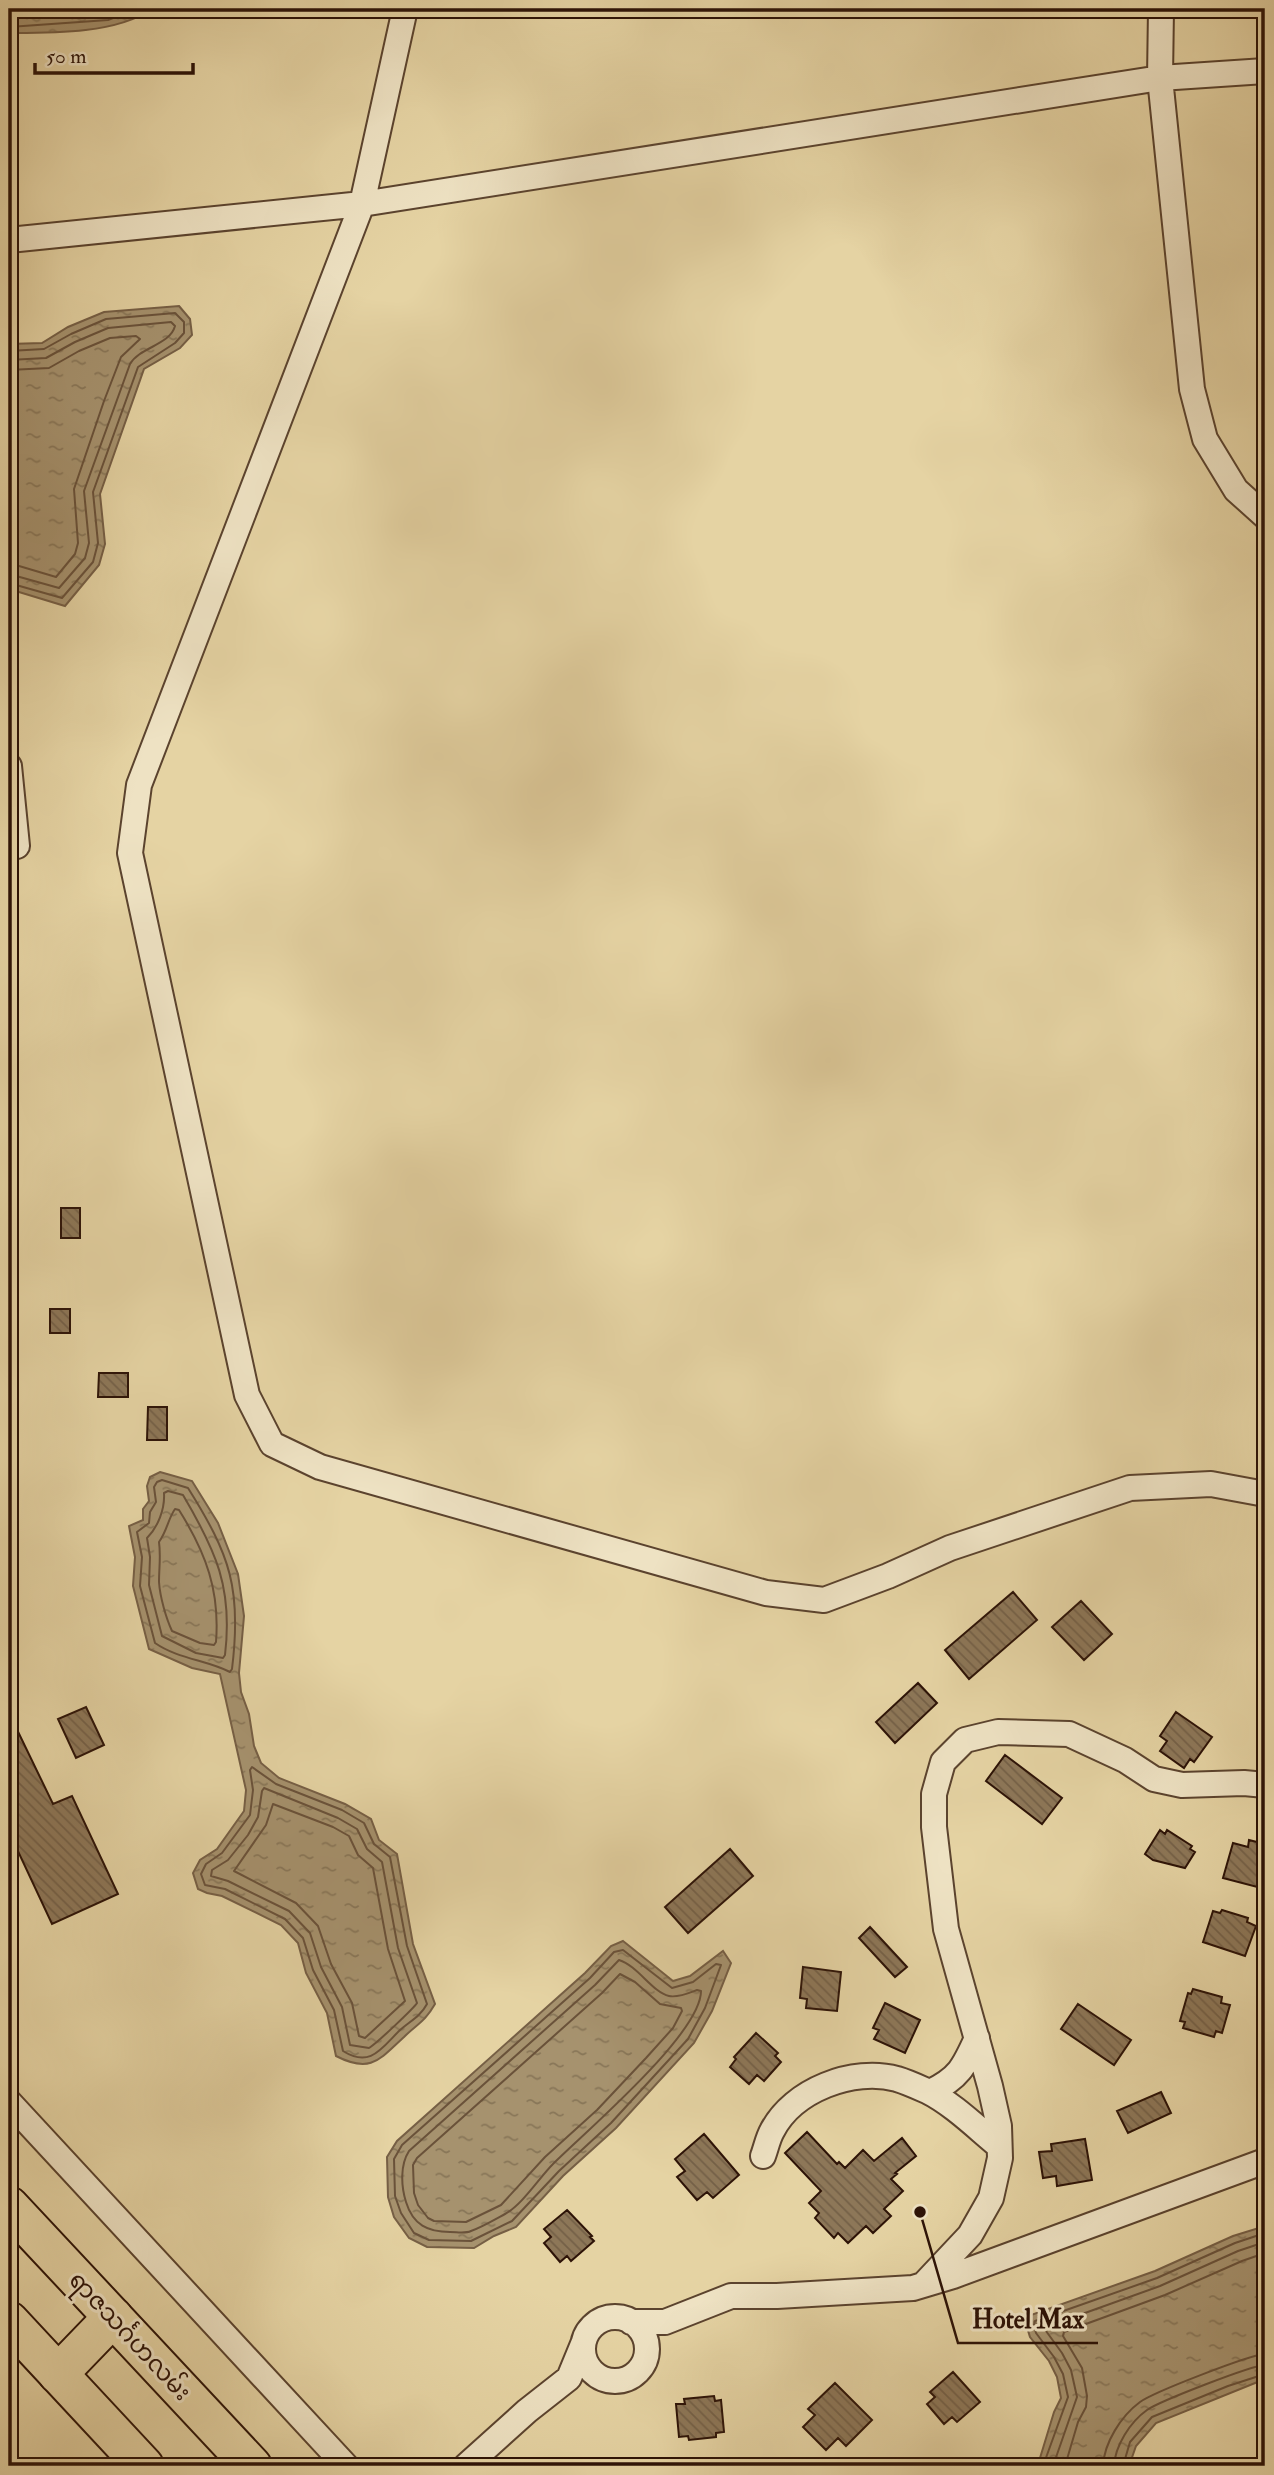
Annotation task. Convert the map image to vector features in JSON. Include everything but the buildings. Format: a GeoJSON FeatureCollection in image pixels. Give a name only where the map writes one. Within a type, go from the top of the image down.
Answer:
{"type":"FeatureCollection","features":[{"type":"Feature","properties":{"kind":"main road","name":"ရာဇသင်္ဂဟလမ်း"},"geometry":{"type":"LineString","coordinates":[[9,2206],[252,2466]]}},
{"type":"Feature","properties":{"kind":"main road"},"geometry":{"type":"LineString","coordinates":[[58,2374],[113,2317]]}},
{"type":"Feature","properties":{"kind":"main road"},"geometry":{"type":"LineString","coordinates":[[9,2321],[144,2466]]}},
{"type":"Feature","properties":{"kind":"street"},"geometry":{"type":"LineString","coordinates":[[405,9],[362,204],[139,785],[130,853],[247,1395],[272,1444],[320,1468],[766,1593],[824,1600],[888,1576],[950,1548],[1130,1489],[1211,1484],[1265,1494]]}},
{"type":"Feature","properties":{"kind":"street"},"geometry":{"type":"LineString","coordinates":[[1161,9],[1160,78],[1192,389],[1205,439],[1236,490],[1265,516]]}},
{"type":"Feature","properties":{"kind":"street"},"geometry":{"type":"LineString","coordinates":[[9,240],[362,204],[1160,78],[1265,71]]}},
{"type":"Feature","properties":{"kind":"street"},"geometry":{"type":"LineString","coordinates":[[9,766],[17,845]]}},
{"type":"Feature","properties":{"kind":"street"},"geometry":{"type":"LineString","coordinates":[[925,2284],[970,2235],[991,2198],[1000,2158],[999,2126],[978,2038],[946,1929],[934,1827],[934,1794],[943,1762],[965,1741],[998,1732],[1069,1734],[1125,1760],[1154,1779],[1182,1785],[1265,1785]]}},
{"type":"Feature","properties":{"kind":"street"},"geometry":{"type":"LineString","coordinates":[[930,2092],[950,2082],[965,2065],[978,2038]]}},
{"type":"Feature","properties":{"kind":"street"},"geometry":{"type":"LineString","coordinates":[[763,2156],[771,2131],[786,2110],[814,2091],[842,2079],[867,2077],[895,2078],[930,2092],[999,2146]]}},
{"type":"Feature","properties":{"kind":"street"},"geometry":{"type":"LineString","coordinates":[[9,2102],[346,2466]]}},
{"type":"Feature","properties":{"kind":"street"},"geometry":{"type":"LineString","coordinates":[[466,2466],[569,2378],[586,2333],[603,2319],[614,2317],[631,2322],[665,2322],[731,2296],[912,2288],[953,2276],[1265,2161]]}},
{"type":"Feature","properties":{"kind":"street"},"geometry":{"type":"LineString","coordinates":[[631,2322],[643,2332],[647,2347]]}},
{"type":"Feature","properties":{"kind":"street"},"geometry":{"type":"LineString","coordinates":[[569,2378],[602,2378],[615,2381],[627,2379],[643,2364],[647,2347],[665,2322]]}},
{"type":"Feature","properties":{"kind":"street"},"geometry":{"type":"LineString","coordinates":[[583,2344],[587,2366],[602,2378]]}},
{"type":"Feature","properties":{"kind":"water"},"geometry":{"type":"Polygon","coordinates":[[[9,9],[152,9],[137,17],[102,28],[9,33],[9,9]]]}},
{"type":"Feature","properties":{"kind":"water"},"geometry":{"type":"Polygon","coordinates":[[[179,306],[190,319],[192,335],[180,348],[144,369],[100,494],[105,544],[99,565],[65,606],[9,589],[9,344],[42,343],[68,327],[104,312],[179,306]]]}},
{"type":"Feature","properties":{"kind":"water"},"geometry":{"type":"Polygon","coordinates":[[[160,1472],[192,1481],[218,1523],[238,1574],[244,1616],[239,1673],[241,1692],[249,1714],[254,1746],[261,1763],[279,1778],[345,1804],[371,1819],[379,1840],[397,1854],[413,1944],[435,2004],[421,2022],[374,2062],[358,2064],[336,2056],[327,2013],[306,1973],[298,1943],[281,1925],[222,1896],[198,1889],[193,1873],[200,1860],[217,1849],[244,1811],[246,1790],[220,1674],[192,1668],[149,1649],[133,1586],[135,1557],[129,1526],[143,1520],[143,1509],[149,1501],[147,1486],[150,1477],[160,1472]]]}},
{"type":"Feature","properties":{"kind":"water"},"geometry":{"type":"Polygon","coordinates":[[[623,1941],[673,1981],[690,1976],[723,1951],[731,1963],[712,2011],[694,2043],[616,2128],[563,2176],[516,2227],[474,2248],[427,2247],[409,2238],[394,2217],[388,2197],[387,2157],[397,2141],[585,1973],[611,1946],[623,1941]]]}},
{"type":"Feature","properties":{"kind":"water"},"geometry":{"type":"Polygon","coordinates":[[[1265,2226],[1265,2379],[1156,2423],[1136,2446],[1129,2466],[1034,2466],[1040,2458],[1061,2398],[1057,2377],[1049,2361],[1030,2337],[1026,2324],[1031,2315],[1155,2271],[1233,2236],[1265,2226]]]}},
{"type":"Feature","properties":{"kind":"place","name":"Hotel Max"},"geometry":{"type":"Point","coordinates":[920,2212]}}]}
